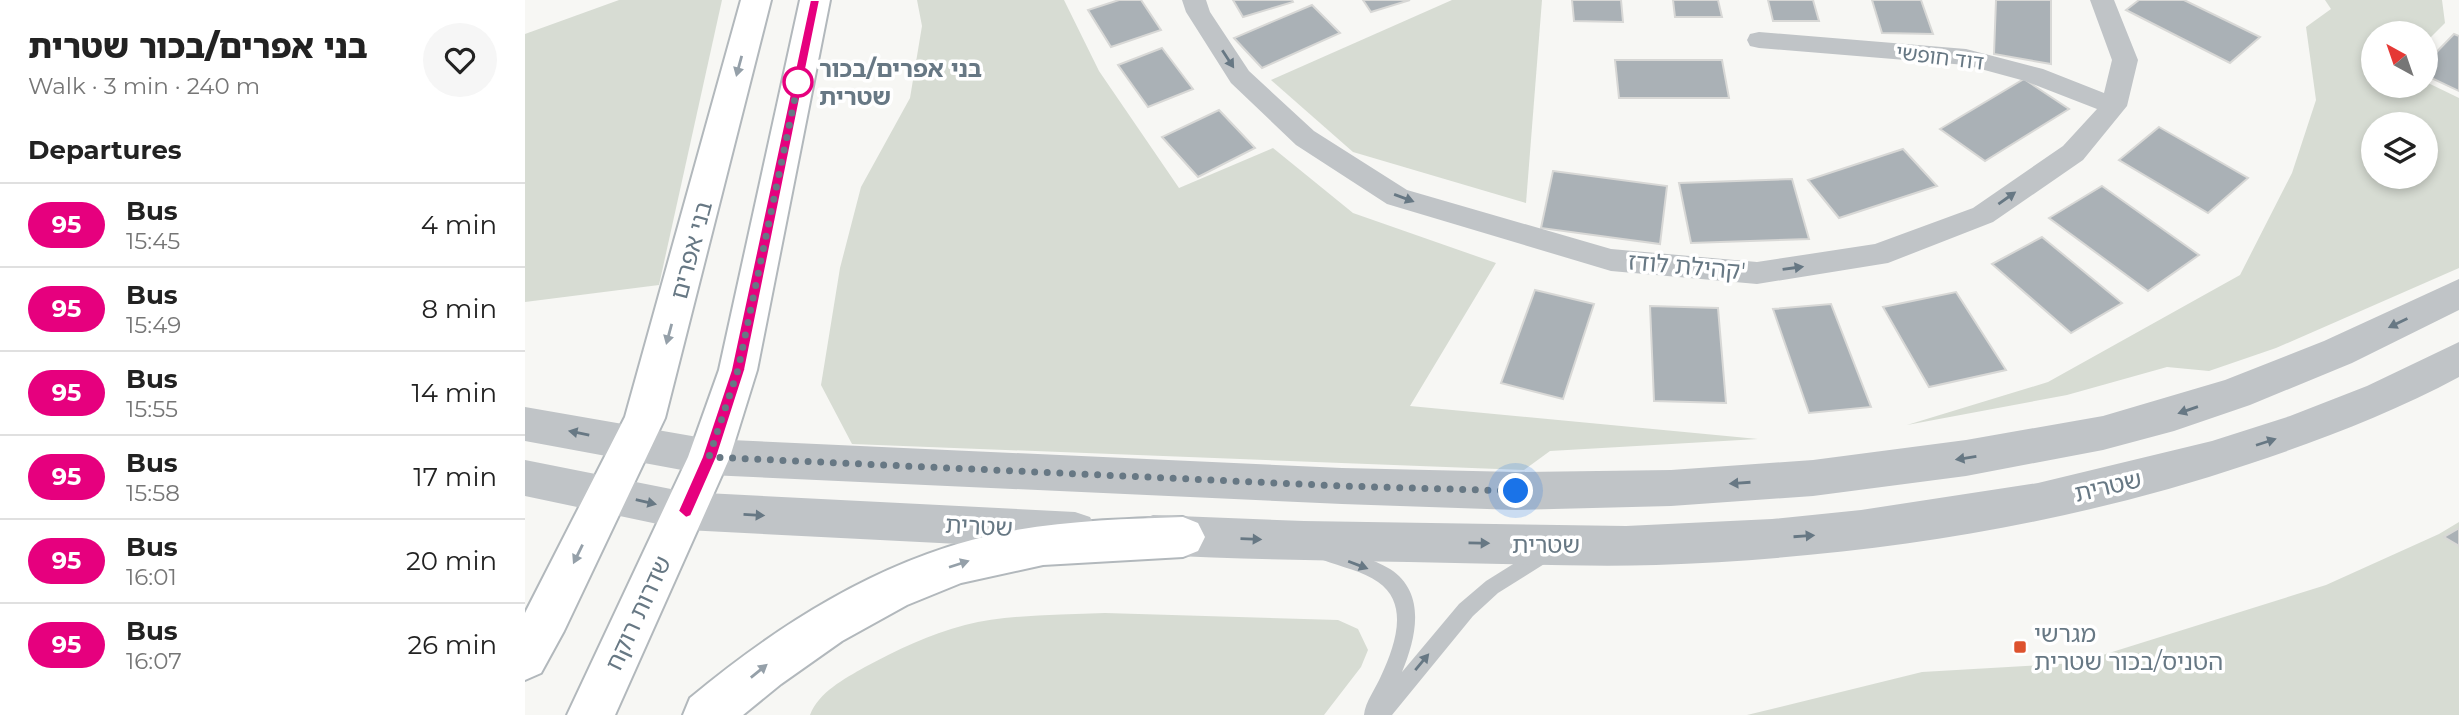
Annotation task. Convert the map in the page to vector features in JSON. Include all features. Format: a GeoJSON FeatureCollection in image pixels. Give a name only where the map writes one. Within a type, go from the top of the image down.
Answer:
{"type":"FeatureCollection","features":[{"type":"Feature","properties":{"kind":"main road","name":"בני אפרים"},"geometry":{"type":"LineString","coordinates":[[607,493],[645,418],[659,373],[756,0]]}},
{"type":"Feature","properties":{"kind":"main road"},"geometry":{"type":"LineString","coordinates":[[686,511],[709,457],[738,370],[815,0]]}},
{"type":"Feature","properties":{"kind":"main road"},"geometry":{"type":"LineString","coordinates":[[525,657],[548,616],[607,493]]}},
{"type":"Feature","properties":{"kind":"main road","name":"שדרות רוקח"},"geometry":{"type":"LineString","coordinates":[[591,715],[686,511]]}},
{"type":"Feature","properties":{"kind":"main road"},"geometry":{"type":"LineString","coordinates":[[707,715],[774,659],[849,611],[904,585],[962,563],[1025,548],[1091,540],[1183,537]]}},
{"type":"Feature","properties":{"kind":"street","name":"קהילת לודז'"},"geometry":{"type":"LineString","coordinates":[[1194,0],[1198,12],[1240,77],[1305,138],[1397,197],[1611,260],[1757,273],[1878,255],[1983,215],[2073,153],[2114,106],[2125,60],[2102,0]]}},
{"type":"Feature","properties":{"kind":"street","name":"דוד חופשי"},"geometry":{"type":"LineString","coordinates":[[1759,40],[1966,57],[2034,75],[2114,106]]}},
{"type":"Feature","properties":{"kind":"street"},"geometry":{"type":"LineString","coordinates":[[525,424],[709,457],[1342,486],[1516,491],[1671,488],[1813,478],[1966,458],[2103,433],[2174,414],[2236,393],[2338,352],[2459,293]]}},
{"type":"Feature","properties":{"kind":"street","name":"שטרית"},"geometry":{"type":"LineString","coordinates":[[525,478],[686,511],[1294,541],[1681,544],[1837,533],[1993,511],[2138,480],[2212,460],[2281,437],[2384,397],[2459,358]]}},
{"type":"Feature","properties":{"kind":"lane"},"geometry":{"type":"LineString","coordinates":[[1294,541],[1385,575],[1401,591],[1406,608],[1406,634],[1393,671],[1372,715]]}},
{"type":"Feature","properties":{"kind":"lane"},"geometry":{"type":"LineString","coordinates":[[1379,715],[1466,610],[1509,575],[1562,545]]}},
{"type":"Feature","properties":{"kind":"shaded area"},"geometry":{"type":"Polygon","coordinates":[[[619,0],[722,0],[659,285],[525,302],[525,34],[619,0]]]}},
{"type":"Feature","properties":{"kind":"shaded area"},"geometry":{"type":"Polygon","coordinates":[[[917,0],[1064,0],[1099,71],[1179,188],[1273,148],[1353,213],[1496,263],[1410,406],[1758,439],[1550,451],[1524,470],[852,444],[821,385],[840,268],[861,187],[910,98],[922,26],[917,0]]]}},
{"type":"Feature","properties":{"kind":"shaded area"},"geometry":{"type":"Polygon","coordinates":[[[1452,0],[1542,0],[1526,203],[1353,152],[1271,80],[1452,0]]]}},
{"type":"Feature","properties":{"kind":"shaded area"},"geometry":{"type":"Polygon","coordinates":[[[2325,0],[2442,0],[2445,23],[2438,30],[2438,21],[2361,21],[2361,98],[2438,98],[2438,88],[2459,98],[2459,268],[2276,348],[2209,371],[2167,367],[2067,395],[1907,425],[2048,382],[2240,275],[2292,173],[2316,100],[2306,27],[2331,9],[2325,0]]]}},
{"type":"Feature","properties":{"kind":"shaded area"},"geometry":{"type":"Polygon","coordinates":[[[2459,522],[2459,715],[1747,715],[1922,672],[2077,663],[2326,585],[2439,534],[2459,522]]]}},
{"type":"Feature","properties":{"kind":"shaded area"},"geometry":{"type":"Polygon","coordinates":[[[1105,613],[1338,620],[1358,629],[1368,650],[1361,667],[1324,715],[810,715],[819,699],[841,681],[889,655],[939,633],[999,619],[1105,613]]]}},
{"type":"Feature","properties":{"kind":"building"},"geometry":{"type":"Polygon","coordinates":[[[1119,0],[1141,0],[1161,30],[1111,47],[1088,10],[1119,0]]]}},
{"type":"Feature","properties":{"kind":"building"},"geometry":{"type":"Polygon","coordinates":[[[1233,0],[1292,0],[1293,2],[1243,17],[1233,0]]]}},
{"type":"Feature","properties":{"kind":"building"},"geometry":{"type":"Polygon","coordinates":[[[1363,0],[1410,0],[1371,12],[1363,0]]]}},
{"type":"Feature","properties":{"kind":"building"},"geometry":{"type":"Polygon","coordinates":[[[1572,0],[1621,0],[1623,22],[1574,21],[1572,0]]]}},
{"type":"Feature","properties":{"kind":"building"},"geometry":{"type":"Polygon","coordinates":[[[1673,0],[1718,0],[1722,17],[1675,17],[1673,0]]]}},
{"type":"Feature","properties":{"kind":"building"},"geometry":{"type":"Polygon","coordinates":[[[1768,0],[1813,0],[1819,21],[1773,21],[1768,0]]]}},
{"type":"Feature","properties":{"kind":"building"},"geometry":{"type":"Polygon","coordinates":[[[1872,0],[1921,0],[1933,34],[1882,33],[1872,0]]]}},
{"type":"Feature","properties":{"kind":"building"},"geometry":{"type":"Polygon","coordinates":[[[1996,0],[2051,0],[2051,64],[1994,54],[1996,0]]]}},
{"type":"Feature","properties":{"kind":"building"},"geometry":{"type":"Polygon","coordinates":[[[2139,0],[2184,0],[2260,37],[2230,63],[2126,10],[2139,0]]]}},
{"type":"Feature","properties":{"kind":"building"},"geometry":{"type":"Polygon","coordinates":[[[1312,5],[1340,33],[1262,68],[1234,38],[1312,5]]]}},
{"type":"Feature","properties":{"kind":"building"},"geometry":{"type":"Polygon","coordinates":[[[2454,34],[2459,36],[2459,91],[2438,81],[2438,51],[2454,34]]]}},
{"type":"Feature","properties":{"kind":"building"},"geometry":{"type":"Polygon","coordinates":[[[1162,48],[1193,89],[1148,107],[1118,65],[1162,48]]]}},
{"type":"Feature","properties":{"kind":"building"},"geometry":{"type":"Polygon","coordinates":[[[1615,60],[1722,60],[1729,98],[1619,98],[1615,60]]]}},
{"type":"Feature","properties":{"kind":"building"},"geometry":{"type":"Polygon","coordinates":[[[2024,79],[2069,109],[1985,161],[1940,129],[2024,79]]]}},
{"type":"Feature","properties":{"kind":"building"},"geometry":{"type":"Polygon","coordinates":[[[1219,110],[1255,148],[1198,177],[1162,137],[1219,110]]]}},
{"type":"Feature","properties":{"kind":"building"},"geometry":{"type":"Polygon","coordinates":[[[2159,127],[2248,178],[2208,213],[2119,160],[2159,127]]]}},
{"type":"Feature","properties":{"kind":"building"},"geometry":{"type":"Polygon","coordinates":[[[1903,149],[1937,186],[1839,218],[1808,180],[1903,149]]]}},
{"type":"Feature","properties":{"kind":"building"},"geometry":{"type":"Polygon","coordinates":[[[1553,171],[1667,186],[1660,244],[1541,228],[1553,171]]]}},
{"type":"Feature","properties":{"kind":"building"},"geometry":{"type":"Polygon","coordinates":[[[1792,179],[1809,239],[1691,243],[1679,183],[1792,179]]]}},
{"type":"Feature","properties":{"kind":"building"},"geometry":{"type":"Polygon","coordinates":[[[2102,186],[2199,255],[2148,291],[2049,218],[2102,186]]]}},
{"type":"Feature","properties":{"kind":"building"},"geometry":{"type":"Polygon","coordinates":[[[2042,237],[2122,303],[2071,333],[1992,264],[2042,237]]]}},
{"type":"Feature","properties":{"kind":"building"},"geometry":{"type":"Polygon","coordinates":[[[1535,290],[1594,304],[1563,399],[1501,383],[1535,290]]]}},
{"type":"Feature","properties":{"kind":"building"},"geometry":{"type":"Polygon","coordinates":[[[1956,292],[2006,370],[1929,387],[1883,307],[1956,292]]]}},
{"type":"Feature","properties":{"kind":"building"},"geometry":{"type":"Polygon","coordinates":[[[1831,304],[1871,407],[1809,413],[1773,309],[1831,304]]]}},
{"type":"Feature","properties":{"kind":"building"},"geometry":{"type":"Polygon","coordinates":[[[1650,306],[1718,308],[1726,403],[1654,401],[1650,306]]]}},
{"type":"Feature","properties":{"kind":"building"},"geometry":{"type":"Polygon","coordinates":[[[2459,528],[2459,546],[2444,537],[2459,528]]]}},
{"type":"Feature","properties":{"kind":"bus line","name":"95"},"geometry":{"type":"LineString","coordinates":[[686,511],[709,457],[738,370],[815,0]]}},
{"type":"Feature","properties":{"kind":"place","name":"בני אפרים/בכור שטרית"},"geometry":{"type":"Point","coordinates":[798,82]}},
{"type":"Feature","properties":{"kind":"place","name":"מגרשי הטניס/בכור שטרית"},"geometry":{"type":"Point","coordinates":[2020,647]}},
{"type":"Feature","properties":{"kind":"route"},"geometry":{"type":"LineString","coordinates":[[798,82],[799,79],[738,370],[709,457],[1342,486],[1516,491]]}}]}
